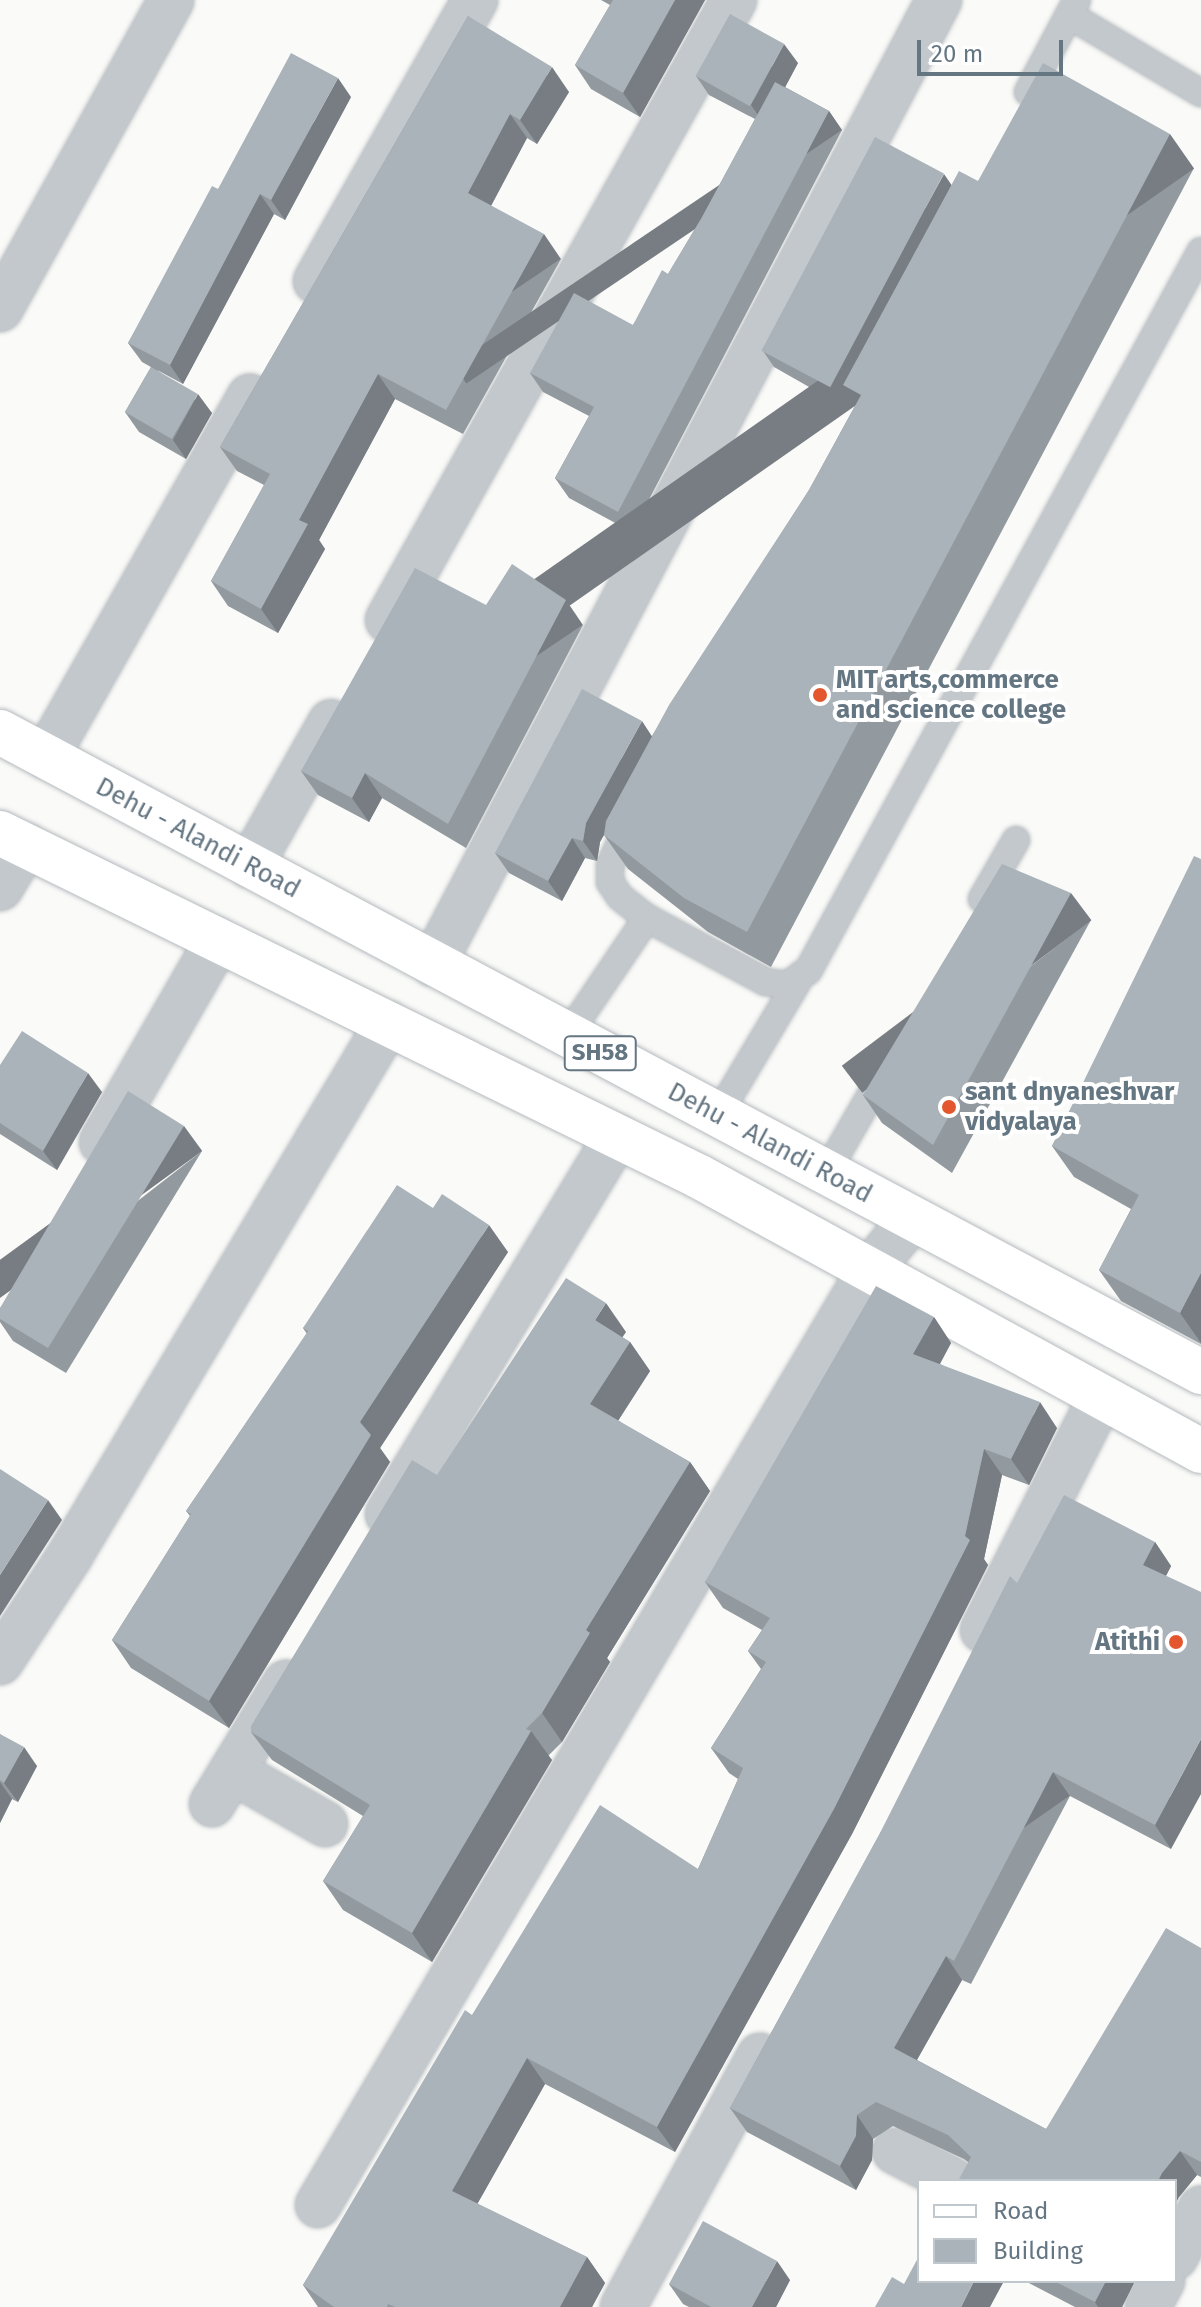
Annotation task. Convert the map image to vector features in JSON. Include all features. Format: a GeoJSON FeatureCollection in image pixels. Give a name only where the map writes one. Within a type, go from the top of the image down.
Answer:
{"type":"FeatureCollection","features":[{"type":"Feature","properties":{"kind":"main road","name":"Dehu - Alandi Road"},"geometry":{"type":"LineString","coordinates":[[0,732],[1201,1371]]}},
{"type":"Feature","properties":{"kind":"main road","name":"SH58"},"geometry":{"type":"LineString","coordinates":[[13,839],[617,1136],[1201,1451]]}},
{"type":"Feature","properties":{"kind":"street"},"geometry":{"type":"LineString","coordinates":[[0,309],[171,0]]}},
{"type":"Feature","properties":{"kind":"street"},"geometry":{"type":"LineString","coordinates":[[298,313],[475,0]]}},
{"type":"Feature","properties":{"kind":"street"},"geometry":{"type":"LineString","coordinates":[[250,866],[734,0]]}},
{"type":"Feature","properties":{"kind":"street"},"geometry":{"type":"LineString","coordinates":[[433,964],[939,0]]}},
{"type":"Feature","properties":{"kind":"street"},"geometry":{"type":"LineString","coordinates":[[46,757],[267,368]]}},
{"type":"Feature","properties":{"kind":"street"},"geometry":{"type":"LineString","coordinates":[[0,888],[13,839]]}},
{"type":"Feature","properties":{"kind":"street"},"geometry":{"type":"LineString","coordinates":[[78,1184],[218,940]]}},
{"type":"Feature","properties":{"kind":"street"},"geometry":{"type":"LineString","coordinates":[[0,1662],[69,1557],[388,1023]]}},
{"type":"Feature","properties":{"kind":"street"},"geometry":{"type":"LineString","coordinates":[[363,1555],[617,1136]]}},
{"type":"Feature","properties":{"kind":"street"},"geometry":{"type":"LineString","coordinates":[[318,2205],[870,1270],[912,1219]]}},
{"type":"Feature","properties":{"kind":"street"},"geometry":{"type":"LineString","coordinates":[[966,1663],[1101,1397]]}},
{"type":"Feature","properties":{"kind":"street"},"geometry":{"type":"LineString","coordinates":[[306,1649],[222,1787],[325,1824]]}},
{"type":"Feature","properties":{"kind":"street"},"geometry":{"type":"LineString","coordinates":[[635,2303],[782,2014]]}},
{"type":"Feature","properties":{"kind":"street"},"geometry":{"type":"LineString","coordinates":[[895,2151],[949,2179]]}},
{"type":"Feature","properties":{"kind":"street"},"geometry":{"type":"LineString","coordinates":[[1177,2250],[1201,2209]]}},
{"type":"Feature","properties":{"kind":"lane"},"geometry":{"type":"LineString","coordinates":[[1018,110],[1073,8],[1201,93]]}},
{"type":"Feature","properties":{"kind":"lane"},"geometry":{"type":"LineString","coordinates":[[718,1115],[833,930],[1201,251]]}},
{"type":"Feature","properties":{"kind":"lane"},"geometry":{"type":"LineString","coordinates":[[644,795],[614,850],[610,882],[647,918],[766,982],[787,985],[803,974]]}},
{"type":"Feature","properties":{"kind":"lane"},"geometry":{"type":"LineString","coordinates":[[969,923],[1016,840]]}},
{"type":"Feature","properties":{"kind":"lane"},"geometry":{"type":"LineString","coordinates":[[567,1036],[647,918]]}},
{"type":"Feature","properties":{"kind":"lane"},"geometry":{"type":"LineString","coordinates":[[826,1173],[898,1048]]}},
{"type":"Feature","properties":{"kind":"building"},"geometry":{"type":"Polygon","coordinates":[[[613,0],[675,0],[623,93],[575,65],[613,0]]]}},
{"type":"Feature","properties":{"kind":"building"},"geometry":{"type":"Polygon","coordinates":[[[730,14],[784,44],[750,106],[696,76],[730,14]]]}},
{"type":"Feature","properties":{"kind":"building"},"geometry":{"type":"Polygon","coordinates":[[[468,16],[552,67],[520,120],[510,114],[468,193],[544,234],[446,410],[378,374],[299,520],[308,524],[261,609],[211,581],[270,474],[220,447],[468,16]]]}},
{"type":"Feature","properties":{"kind":"building"},"geometry":{"type":"Polygon","coordinates":[[[291,53],[338,78],[271,200],[260,194],[170,365],[128,343],[212,186],[218,189],[291,53]]]}},
{"type":"Feature","properties":{"kind":"building","name":"MIT arts,commerce and science college"},"geometry":{"type":"Polygon","coordinates":[[[1043,63],[1170,134],[747,932],[684,898],[604,835],[606,821],[669,705],[809,490],[861,395],[843,385],[959,171],[978,181],[1043,63]]]}},
{"type":"Feature","properties":{"kind":"building"},"geometry":{"type":"Polygon","coordinates":[[[775,82],[829,111],[618,512],[555,478],[594,407],[530,373],[574,293],[633,325],[662,270],[668,274],[702,217],[775,82]]]}},
{"type":"Feature","properties":{"kind":"building"},"geometry":{"type":"Polygon","coordinates":[[[875,137],[944,174],[830,387],[761,351],[875,137]]]}},
{"type":"Feature","properties":{"kind":"building"},"geometry":{"type":"Polygon","coordinates":[[[151,367],[198,394],[172,439],[125,412],[151,367]]]}},
{"type":"Feature","properties":{"kind":"building"},"geometry":{"type":"Polygon","coordinates":[[[512,564],[566,600],[448,824],[365,773],[352,798],[301,771],[415,568],[486,605],[512,564]]]}},
{"type":"Feature","properties":{"kind":"building"},"geometry":{"type":"Polygon","coordinates":[[[582,689],[642,721],[586,823],[583,841],[572,838],[548,881],[495,853],[582,689]]]}},
{"type":"Feature","properties":{"kind":"building"},"geometry":{"type":"Polygon","coordinates":[[[1194,856],[1201,859],[1201,1273],[1180,1313],[1099,1270],[1139,1195],[1052,1146],[1194,856]]]}},
{"type":"Feature","properties":{"kind":"building"},"geometry":{"type":"Polygon","coordinates":[[[1002,864],[1071,893],[933,1145],[863,1095],[1002,864]]]}},
{"type":"Feature","properties":{"kind":"building"},"geometry":{"type":"Polygon","coordinates":[[[22,1031],[88,1073],[43,1151],[0,1123],[0,1065],[22,1031]]]}},
{"type":"Feature","properties":{"kind":"building"},"geometry":{"type":"Polygon","coordinates":[[[128,1091],[184,1126],[48,1348],[0,1319],[0,1308],[128,1091]]]}},
{"type":"Feature","properties":{"kind":"building"},"geometry":{"type":"Polygon","coordinates":[[[397,1185],[433,1208],[442,1194],[489,1225],[360,1422],[371,1435],[209,1701],[112,1640],[191,1514],[186,1511],[308,1331],[303,1328],[397,1185]]]}},
{"type":"Feature","properties":{"kind":"building"},"geometry":{"type":"Polygon","coordinates":[[[566,1278],[606,1303],[595,1320],[630,1342],[590,1404],[690,1462],[586,1630],[590,1633],[542,1713],[526,1729],[531,1731],[412,1933],[323,1881],[370,1805],[251,1732],[251,1726],[412,1460],[437,1475],[566,1278]]]}},
{"type":"Feature","properties":{"kind":"building"},"geometry":{"type":"Polygon","coordinates":[[[876,1286],[934,1317],[913,1354],[1040,1402],[1011,1459],[984,1449],[965,1536],[970,1540],[834,1809],[657,2127],[527,2058],[452,2191],[587,2257],[560,2307],[395,2307],[388,2304],[387,2307],[334,2307],[303,2285],[465,2010],[472,2015],[600,1805],[698,1869],[743,1768],[711,1748],[766,1662],[748,1651],[770,1618],[705,1582],[876,1286]]]}},
{"type":"Feature","properties":{"kind":"building"},"geometry":{"type":"Polygon","coordinates":[[[0,1469],[48,1500],[0,1575],[0,1469]]]}},
{"type":"Feature","properties":{"kind":"building"},"geometry":{"type":"Polygon","coordinates":[[[1064,1495],[1155,1542],[1143,1565],[1201,1592],[1201,1739],[1155,1825],[1053,1772],[954,1961],[946,1956],[894,2048],[1046,2129],[1166,1928],[1201,1948],[1201,2162],[1180,2151],[1159,2179],[959,2179],[971,2157],[948,2135],[876,2102],[857,2115],[856,2136],[840,2166],[730,2108],[880,1833],[1010,1576],[1017,1583],[1064,1495]]]}},
{"type":"Feature","properties":{"kind":"building"},"geometry":{"type":"Polygon","coordinates":[[[0,1734],[24,1747],[4,1783],[0,1780],[0,1734]]]}},
{"type":"Feature","properties":{"kind":"building"},"geometry":{"type":"Polygon","coordinates":[[[703,2221],[777,2261],[752,2307],[711,2307],[669,2284],[703,2221]]]}},
{"type":"Feature","properties":{"kind":"building"},"geometry":{"type":"Polygon","coordinates":[[[917,2260],[917,2283],[973,2283],[961,2307],[875,2307],[892,2277],[904,2284],[917,2260]]]}},
{"type":"Feature","properties":{"kind":"building"},"geometry":{"type":"Polygon","coordinates":[[[1058,2283],[1105,2283],[1095,2302],[1058,2283]]]}},
{"type":"Feature","properties":{"kind":"place","name":"MIT arts,commerce and science college"},"geometry":{"type":"Point","coordinates":[820,695]}},
{"type":"Feature","properties":{"kind":"place","name":"sant dnyaneshvar vidyalaya"},"geometry":{"type":"Point","coordinates":[949,1107]}},
{"type":"Feature","properties":{"kind":"place","name":"Atithi"},"geometry":{"type":"Point","coordinates":[1176,1642]}}]}
